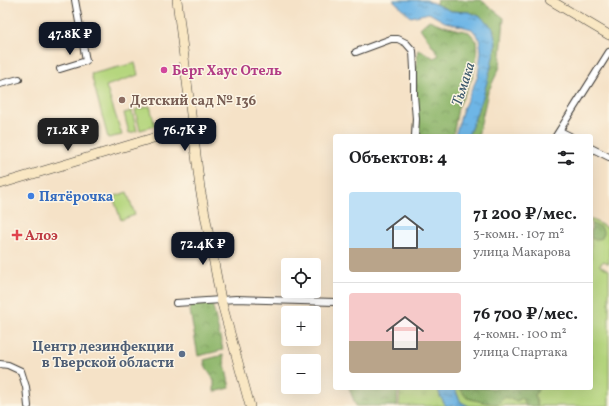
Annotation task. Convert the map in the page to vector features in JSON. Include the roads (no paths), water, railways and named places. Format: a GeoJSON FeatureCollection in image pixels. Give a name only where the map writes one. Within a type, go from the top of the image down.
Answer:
{"type":"FeatureCollection","features":[{"type":"Feature","properties":{"kind":"main road"},"geometry":{"type":"LineString","coordinates":[[177,0],[200,188],[221,300],[250,406]]}},
{"type":"Feature","properties":{"kind":"main road"},"geometry":{"type":"LineString","coordinates":[[550,0],[609,35]]}},
{"type":"Feature","properties":{"kind":"main road"},"geometry":{"type":"LineString","coordinates":[[0,184],[193,126]]}},
{"type":"Feature","properties":{"kind":"street"},"geometry":{"type":"LineString","coordinates":[[60,69],[86,61],[75,0]]}},
{"type":"Feature","properties":{"kind":"street"},"geometry":{"type":"LineString","coordinates":[[356,52],[398,38],[406,43],[413,51],[416,119],[415,134]]}},
{"type":"Feature","properties":{"kind":"street"},"geometry":{"type":"LineString","coordinates":[[558,133],[609,52]]}},
{"type":"Feature","properties":{"kind":"street"},"geometry":{"type":"LineString","coordinates":[[0,84],[19,79]]}},
{"type":"Feature","properties":{"kind":"street"},"geometry":{"type":"LineString","coordinates":[[593,149],[609,157]]}},
{"type":"Feature","properties":{"kind":"street"},"geometry":{"type":"LineString","coordinates":[[176,303],[221,300],[333,302]]}},
{"type":"Feature","properties":{"kind":"street"},"geometry":{"type":"LineString","coordinates":[[0,364],[8,365],[21,371],[26,387],[28,406]]}},
{"type":"Feature","properties":{"kind":"water"},"geometry":{"type":"Polygon","coordinates":[[[393,0],[426,0],[451,11],[469,12],[481,17],[493,28],[496,43],[491,67],[483,97],[469,134],[456,134],[463,109],[478,76],[481,51],[479,38],[472,29],[445,22],[429,13],[411,17],[393,0]]]}},
{"type":"Feature","properties":{"kind":"water"},"geometry":{"type":"Polygon","coordinates":[[[438,390],[455,390],[461,402],[469,406],[446,406],[438,390]]]}},
{"type":"Feature","properties":{"kind":"place","name":"Берг Хаус Отель"},"geometry":{"type":"Point","coordinates":[164,70]}},
{"type":"Feature","properties":{"kind":"place","name":"Детский сад № 136"},"geometry":{"type":"Point","coordinates":[122,100]}},
{"type":"Feature","properties":{"kind":"place","name":"Пятёрочка"},"geometry":{"type":"Point","coordinates":[31,196]}},
{"type":"Feature","properties":{"kind":"place","name":"Алоэ"},"geometry":{"type":"Point","coordinates":[17,235]}},
{"type":"Feature","properties":{"kind":"place","name":"Центр дезинфекции в Тверской области"},"geometry":{"type":"Point","coordinates":[182,354]}},
{"type":"Feature","properties":{"kind":"water label","name":"Тьмака"},"geometry":{"type":"Point","coordinates":[463,84]}}]}
